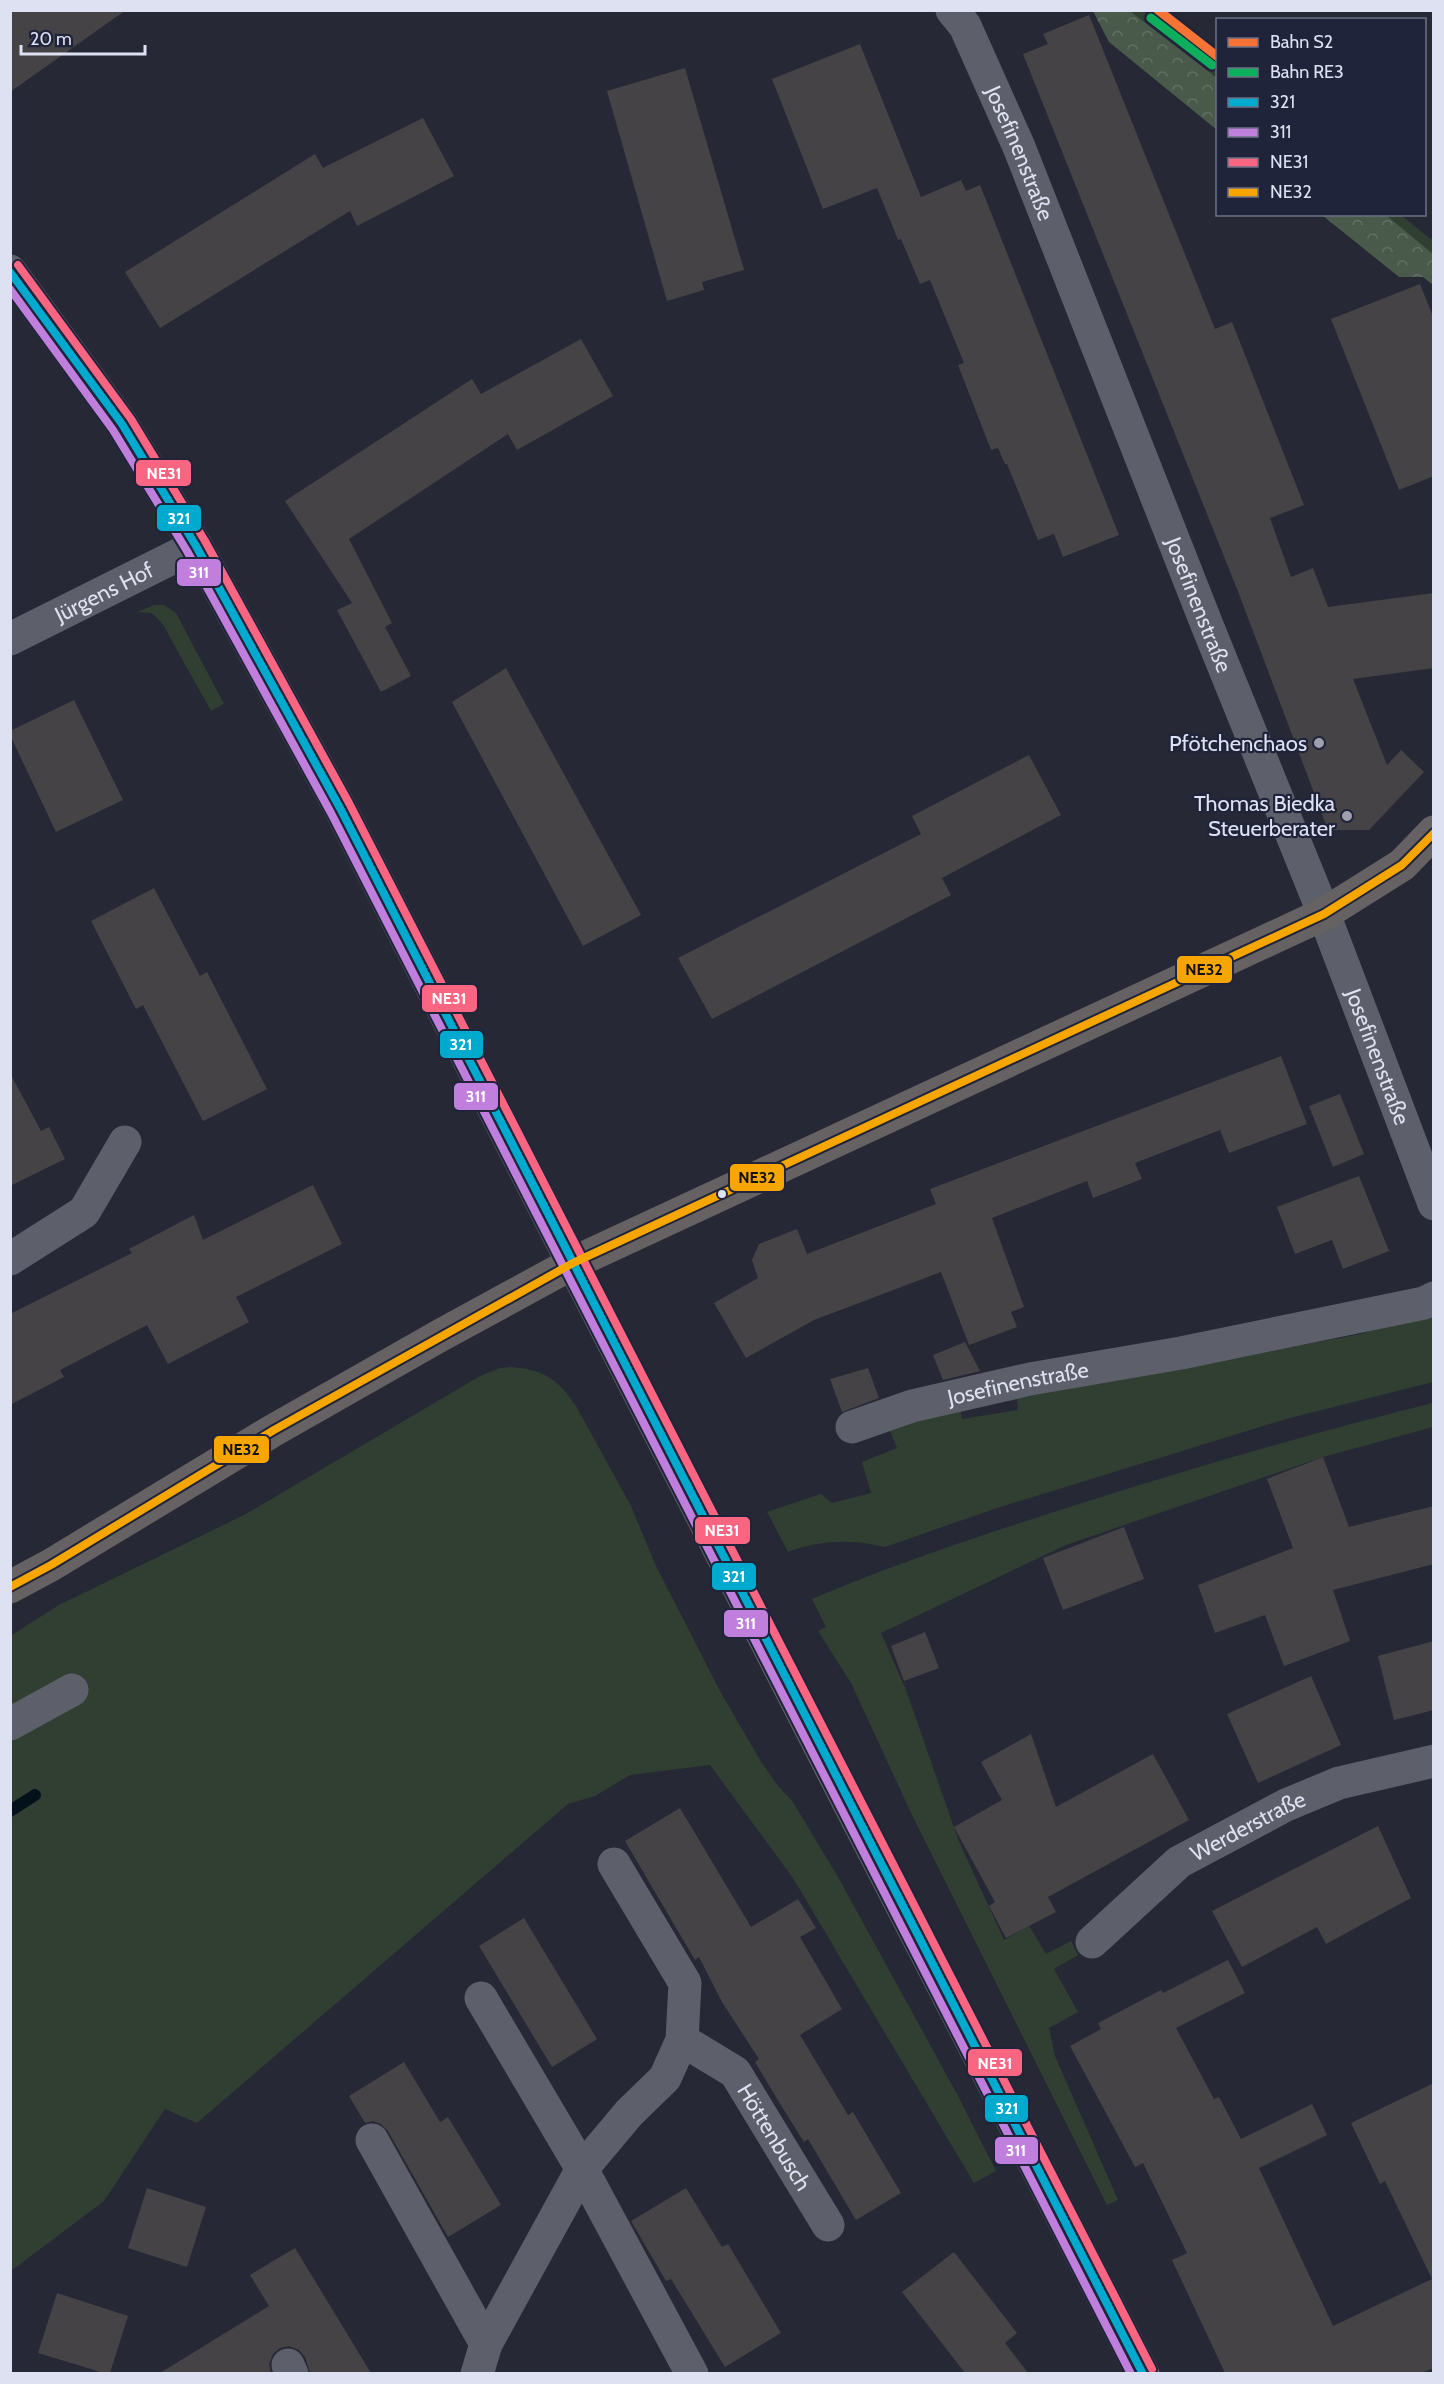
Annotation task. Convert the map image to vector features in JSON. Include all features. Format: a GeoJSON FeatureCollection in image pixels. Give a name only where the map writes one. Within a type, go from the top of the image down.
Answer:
{"type":"FeatureCollection","features":[{"type":"Feature","properties":{"kind":"main road"},"geometry":{"type":"LineString","coordinates":[[10,1587],[51,1565],[274,1430],[573,1263],[1324,914],[1402,865],[1434,832]]}},
{"type":"Feature","properties":{"kind":"street","name":"Josefinenstraße"},"geometry":{"type":"LineString","coordinates":[[952,10],[965,26],[1019,147],[1207,625],[1324,914],[1434,1204]]}},
{"type":"Feature","properties":{"kind":"street"},"geometry":{"type":"LineString","coordinates":[[10,271],[122,424],[196,546],[340,808],[1143,2373]]}},
{"type":"Feature","properties":{"kind":"street","name":"Jürgens Hof"},"geometry":{"type":"LineString","coordinates":[[10,639],[196,546]]}},
{"type":"Feature","properties":{"kind":"street"},"geometry":{"type":"LineString","coordinates":[[10,1259],[84,1212],[125,1142]]}},
{"type":"Feature","properties":{"kind":"street","name":"Josefinenstraße"},"geometry":{"type":"LineString","coordinates":[[852,1427],[912,1406],[1020,1381],[1204,1348],[1424,1303],[1434,1298]]}},
{"type":"Feature","properties":{"kind":"street"},"geometry":{"type":"LineString","coordinates":[[10,1724],[72,1690]]}},
{"type":"Feature","properties":{"kind":"street","name":"Werderstraße"},"geometry":{"type":"LineString","coordinates":[[1092,1942],[1179,1862],[1276,1810],[1339,1783],[1434,1761]]}},
{"type":"Feature","properties":{"kind":"street"},"geometry":{"type":"LineString","coordinates":[[481,2359],[582,2169],[628,2113],[665,2078],[682,2040],[685,1983],[615,1864]]}},
{"type":"Feature","properties":{"kind":"street"},"geometry":{"type":"LineString","coordinates":[[481,1998],[582,2169],[692,2373]]}},
{"type":"Feature","properties":{"kind":"street","name":"Höttenbusch"},"geometry":{"type":"LineString","coordinates":[[682,2040],[735,2072],[828,2225]]}},
{"type":"Feature","properties":{"kind":"street"},"geometry":{"type":"LineString","coordinates":[[372,2140],[481,2359]]}},
{"type":"Feature","properties":{"kind":"green space"},"geometry":{"type":"Polygon","coordinates":[[[1093,11],[1130,11],[1216,77],[1216,129],[1109,42],[1093,11]]]}},
{"type":"Feature","properties":{"kind":"green space"},"geometry":{"type":"Polygon","coordinates":[[[1130,11],[1143,11],[1216,67],[1216,77],[1130,11]]]}},
{"type":"Feature","properties":{"kind":"green space"},"geometry":{"type":"Polygon","coordinates":[[[1323,216],[1387,216],[1433,254],[1433,285],[1423,277],[1399,277],[1323,216]]]}},
{"type":"Feature","properties":{"kind":"green space"},"geometry":{"type":"Polygon","coordinates":[[[1387,216],[1402,216],[1433,241],[1433,254],[1387,216]]]}},
{"type":"Feature","properties":{"kind":"green space"},"geometry":{"type":"Polygon","coordinates":[[[154,605],[164,605],[176,613],[224,704],[211,711],[162,623],[152,613],[137,612],[154,605]]]}},
{"type":"Feature","properties":{"kind":"green space"},"geometry":{"type":"Polygon","coordinates":[[[1433,1316],[1433,1382],[1286,1419],[997,1508],[885,1547],[836,1542],[812,1545],[788,1552],[767,1512],[821,1494],[832,1503],[871,1493],[862,1462],[897,1448],[889,1428],[960,1406],[962,1419],[1018,1410],[1017,1398],[1361,1334],[1388,1324],[1433,1316]]]}},
{"type":"Feature","properties":{"kind":"green space"},"geometry":{"type":"Polygon","coordinates":[[[500,1368],[532,1370],[549,1377],[563,1389],[576,1406],[631,1506],[655,1564],[720,1691],[760,1760],[778,1786],[793,1802],[838,1877],[957,2094],[996,2171],[974,2183],[793,1878],[710,1765],[630,1775],[595,1796],[568,1804],[197,2123],[165,2109],[104,2201],[11,2271],[10,1636],[59,1605],[246,1514],[480,1376],[500,1368]]]}},
{"type":"Feature","properties":{"kind":"green space"},"geometry":{"type":"Polygon","coordinates":[[[1433,1403],[1433,1427],[1323,1457],[1066,1545],[881,1633],[906,1690],[958,1839],[1004,1940],[1029,1926],[1046,1954],[1071,1941],[1078,1955],[1054,1969],[1078,2012],[1049,2028],[1055,2056],[1118,2200],[1107,2205],[912,1815],[851,1683],[818,1631],[826,1627],[812,1599],[918,1558],[1098,1498],[1265,1448],[1433,1403]]]}},
{"type":"Feature","properties":{"kind":"building"},"geometry":{"type":"Polygon","coordinates":[[[10,10],[126,10],[10,92],[10,10]]]}},
{"type":"Feature","properties":{"kind":"building"},"geometry":{"type":"Polygon","coordinates":[[[1089,15],[1215,329],[1232,322],[1304,505],[1270,518],[1291,577],[1313,568],[1328,607],[1434,593],[1434,668],[1353,679],[1387,765],[1401,750],[1424,772],[1369,830],[1328,830],[1239,594],[1023,54],[1048,44],[1043,34],[1089,15]]]}},
{"type":"Feature","properties":{"kind":"building"},"geometry":{"type":"Polygon","coordinates":[[[860,44],[921,197],[961,180],[966,191],[980,185],[1119,535],[1063,557],[1054,534],[1038,540],[1007,464],[998,448],[991,450],[958,365],[964,363],[930,280],[920,284],[901,239],[898,240],[877,188],[823,209],[772,79],[860,44]]]}},
{"type":"Feature","properties":{"kind":"building"},"geometry":{"type":"Polygon","coordinates":[[[685,68],[744,270],[702,282],[704,290],[667,301],[607,91],[685,68]]]}},
{"type":"Feature","properties":{"kind":"building"},"geometry":{"type":"Polygon","coordinates":[[[423,118],[454,176],[357,226],[350,211],[160,328],[125,272],[315,154],[323,168],[423,118]]]}},
{"type":"Feature","properties":{"kind":"building"},"geometry":{"type":"Polygon","coordinates":[[[1420,284],[1434,319],[1434,476],[1399,490],[1331,319],[1420,284]]]}},
{"type":"Feature","properties":{"kind":"building"},"geometry":{"type":"Polygon","coordinates":[[[581,339],[613,396],[517,450],[508,434],[349,539],[392,623],[385,627],[411,676],[381,692],[337,610],[352,603],[285,501],[472,379],[481,394],[581,339]]]}},
{"type":"Feature","properties":{"kind":"building"},"geometry":{"type":"Polygon","coordinates":[[[506,668],[641,915],[583,946],[452,702],[506,668]]]}},
{"type":"Feature","properties":{"kind":"building"},"geometry":{"type":"Polygon","coordinates":[[[74,700],[123,800],[56,832],[10,731],[74,700]]]}},
{"type":"Feature","properties":{"kind":"building"},"geometry":{"type":"Polygon","coordinates":[[[1029,755],[1061,815],[942,878],[951,895],[712,1019],[678,958],[921,834],[912,816],[1029,755]]]}},
{"type":"Feature","properties":{"kind":"building"},"geometry":{"type":"Polygon","coordinates":[[[154,888],[200,976],[207,972],[267,1089],[203,1121],[143,1005],[136,1009],[91,921],[154,888]]]}},
{"type":"Feature","properties":{"kind":"building"},"geometry":{"type":"Polygon","coordinates":[[[1281,1056],[1307,1124],[1229,1153],[1220,1130],[1135,1163],[1142,1179],[1093,1198],[1087,1181],[992,1218],[1024,1307],[1011,1312],[1017,1327],[969,1345],[941,1272],[814,1320],[746,1358],[714,1303],[758,1278],[752,1260],[759,1244],[797,1229],[807,1254],[936,1204],[930,1189],[1281,1056]]]}},
{"type":"Feature","properties":{"kind":"building"},"geometry":{"type":"Polygon","coordinates":[[[10,1073],[41,1131],[49,1127],[65,1159],[10,1186],[10,1073]]]}},
{"type":"Feature","properties":{"kind":"building"},"geometry":{"type":"Polygon","coordinates":[[[1340,1094],[1364,1154],[1333,1167],[1309,1106],[1340,1094]]]}},
{"type":"Feature","properties":{"kind":"building"},"geometry":{"type":"Polygon","coordinates":[[[1359,1176],[1389,1251],[1343,1269],[1332,1240],[1295,1254],[1277,1207],[1359,1176]]]}},
{"type":"Feature","properties":{"kind":"building"},"geometry":{"type":"Polygon","coordinates":[[[313,1185],[342,1244],[236,1297],[249,1322],[168,1364],[147,1325],[60,1370],[64,1377],[10,1405],[10,1314],[132,1253],[129,1249],[194,1215],[203,1240],[313,1185]]]}},
{"type":"Feature","properties":{"kind":"building"},"geometry":{"type":"Polygon","coordinates":[[[965,1342],[980,1371],[943,1380],[933,1355],[965,1342]]]}},
{"type":"Feature","properties":{"kind":"building"},"geometry":{"type":"Polygon","coordinates":[[[868,1368],[879,1398],[842,1412],[830,1379],[868,1368]]]}},
{"type":"Feature","properties":{"kind":"building"},"geometry":{"type":"Polygon","coordinates":[[[1323,1457],[1349,1527],[1434,1506],[1434,1564],[1333,1590],[1350,1641],[1284,1666],[1265,1615],[1215,1633],[1198,1585],[1293,1548],[1267,1479],[1323,1457]]]}},
{"type":"Feature","properties":{"kind":"building"},"geometry":{"type":"Polygon","coordinates":[[[1124,1527],[1144,1579],[1063,1610],[1043,1558],[1124,1527]]]}},
{"type":"Feature","properties":{"kind":"building"},"geometry":{"type":"Polygon","coordinates":[[[925,1632],[939,1668],[904,1681],[891,1646],[925,1632]]]}},
{"type":"Feature","properties":{"kind":"building"},"geometry":{"type":"Polygon","coordinates":[[[1434,1641],[1434,1710],[1394,1720],[1378,1656],[1434,1641]]]}},
{"type":"Feature","properties":{"kind":"building"},"geometry":{"type":"Polygon","coordinates":[[[1311,1676],[1341,1745],[1258,1783],[1227,1714],[1311,1676]]]}},
{"type":"Feature","properties":{"kind":"building"},"geometry":{"type":"Polygon","coordinates":[[[1031,1734],[1056,1807],[1153,1754],[1189,1820],[1048,1897],[1056,1912],[1006,1938],[989,1906],[995,1902],[954,1827],[1002,1800],[981,1762],[1031,1734]]]}},
{"type":"Feature","properties":{"kind":"building"},"geometry":{"type":"Polygon","coordinates":[[[680,1808],[751,1927],[798,1899],[816,1928],[800,1937],[842,2009],[800,2035],[848,2115],[853,2112],[901,2193],[856,2220],[808,2139],[804,2142],[779,2102],[755,2062],[759,2059],[722,2002],[699,1957],[695,1960],[625,1841],[680,1808]]]}},
{"type":"Feature","properties":{"kind":"building"},"geometry":{"type":"Polygon","coordinates":[[[1378,1826],[1411,1898],[1326,1944],[1317,1927],[1242,1967],[1212,1911],[1378,1826]]]}},
{"type":"Feature","properties":{"kind":"building"},"geometry":{"type":"Polygon","coordinates":[[[524,1918],[597,2039],[552,2067],[479,1946],[524,1918]]]}},
{"type":"Feature","properties":{"kind":"building"},"geometry":{"type":"Polygon","coordinates":[[[1228,1960],[1245,1993],[1176,2028],[1214,2099],[1219,2097],[1241,2139],[1312,2104],[1327,2135],[1259,2168],[1333,2326],[1432,2279],[1385,2181],[1380,2184],[1351,2123],[1434,2083],[1434,2368],[1421,2373],[1225,2373],[1172,2260],[1187,2253],[1143,2163],[1135,2167],[1070,2046],[1101,2029],[1098,2023],[1161,1990],[1163,1993],[1228,1960]]]}},
{"type":"Feature","properties":{"kind":"building"},"geometry":{"type":"Polygon","coordinates":[[[404,2062],[440,2122],[448,2117],[501,2205],[448,2237],[388,2131],[381,2124],[373,2121],[365,2123],[349,2096],[404,2062]]]}},
{"type":"Feature","properties":{"kind":"building"},"geometry":{"type":"Polygon","coordinates":[[[147,2188],[206,2207],[187,2267],[128,2248],[147,2188]]]}},
{"type":"Feature","properties":{"kind":"building"},"geometry":{"type":"Polygon","coordinates":[[[686,2188],[722,2247],[728,2244],[781,2333],[725,2367],[671,2279],[666,2281],[631,2221],[686,2188]]]}},
{"type":"Feature","properties":{"kind":"building"},"geometry":{"type":"Polygon","coordinates":[[[295,2248],[371,2373],[310,2373],[305,2357],[299,2350],[289,2346],[280,2348],[273,2354],[269,2364],[271,2373],[160,2373],[269,2306],[250,2275],[295,2248]]]}},
{"type":"Feature","properties":{"kind":"building"},"geometry":{"type":"Polygon","coordinates":[[[954,2252],[1017,2333],[1005,2343],[1028,2373],[965,2373],[902,2292],[954,2252]]]}},
{"type":"Feature","properties":{"kind":"building"},"geometry":{"type":"Polygon","coordinates":[[[57,2293],[128,2316],[110,2373],[38,2353],[57,2293]]]}},
{"type":"Feature","properties":{"kind":"waterway"},"geometry":{"type":"LineString","coordinates":[[10,1811],[35,1795]]}},
{"type":"Feature","properties":{"kind":"rail line","name":"S2"},"geometry":{"type":"LineString","coordinates":[[1158,10],[1216,55]]}},
{"type":"Feature","properties":{"kind":"rail line","name":"RE3"},"geometry":{"type":"LineString","coordinates":[[1151,18],[1212,65]]}},
{"type":"Feature","properties":{"kind":"transit line","name":"NE31"},"geometry":{"type":"LineString","coordinates":[[18,265],[131,419],[205,541],[349,803],[1152,2369]]}},
{"type":"Feature","properties":{"kind":"transit line","name":"321"},"geometry":{"type":"LineString","coordinates":[[10,272],[122,424],[196,546],[340,808],[1143,2374]]}},
{"type":"Feature","properties":{"kind":"transit line","name":"311"},"geometry":{"type":"LineString","coordinates":[[10,289],[113,430],[187,551],[331,813],[1131,2374]]}},
{"type":"Feature","properties":{"kind":"transit line","name":"NE32"},"geometry":{"type":"LineString","coordinates":[[10,1587],[51,1565],[274,1430],[573,1263],[1324,914],[1402,865],[1434,833]]}},
{"type":"Feature","properties":{"kind":"place","name":"Pfötchenchaos"},"geometry":{"type":"Point","coordinates":[1319,743]}},
{"type":"Feature","properties":{"kind":"place","name":"Thomas Biedka Steuerberater"},"geometry":{"type":"Point","coordinates":[1347,816]}}]}
